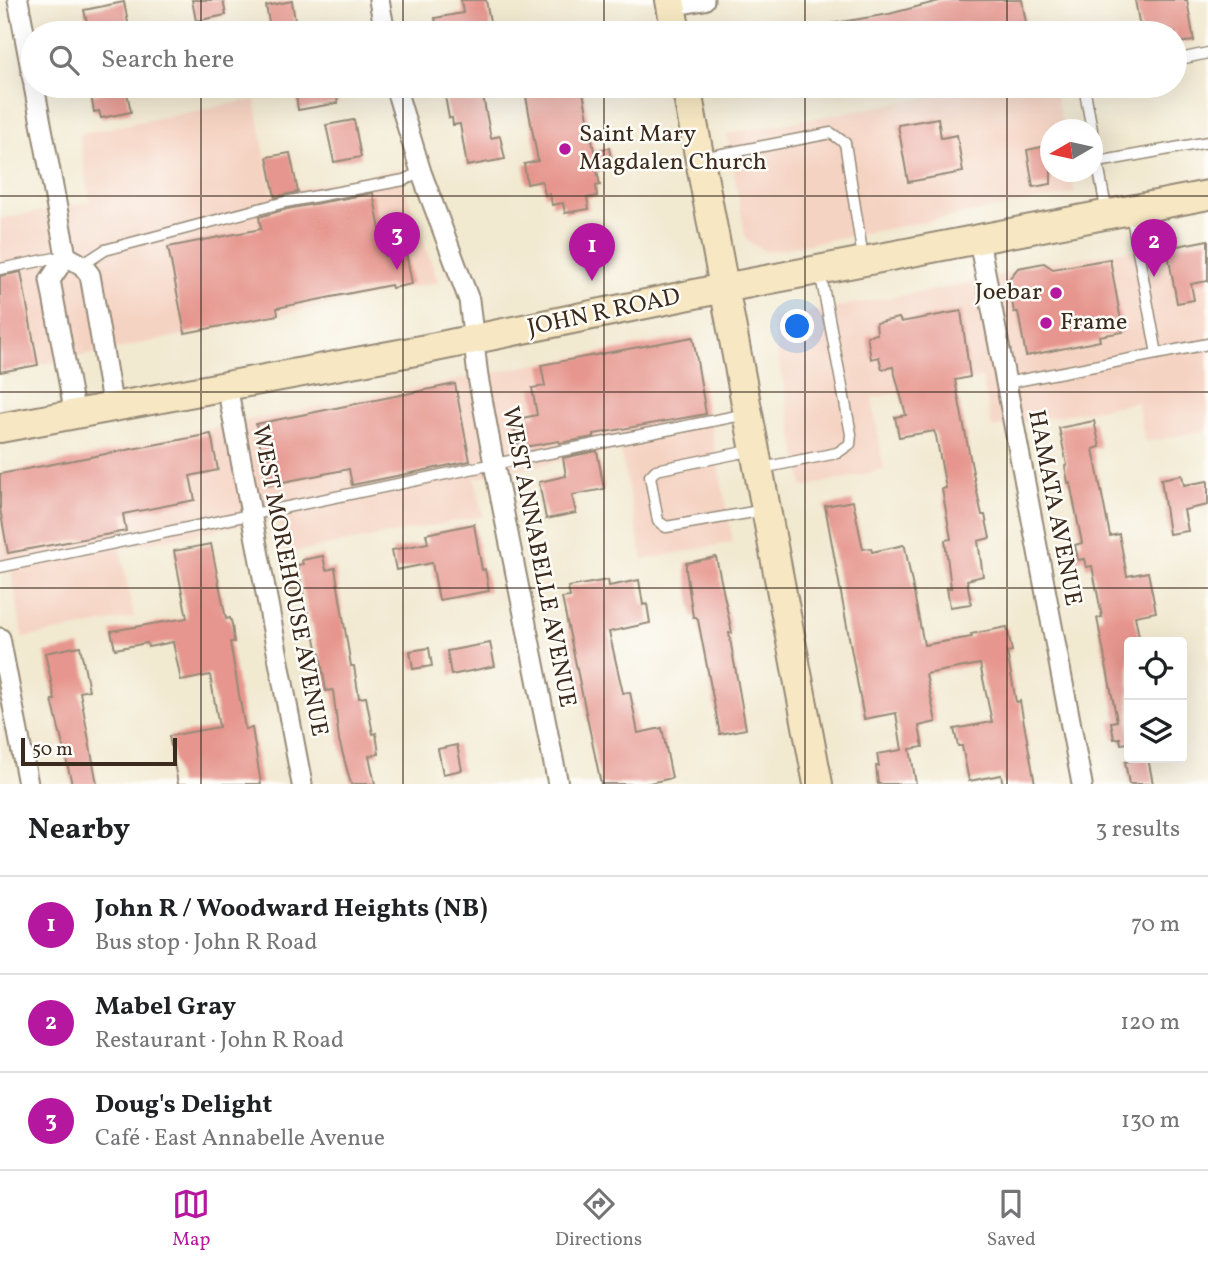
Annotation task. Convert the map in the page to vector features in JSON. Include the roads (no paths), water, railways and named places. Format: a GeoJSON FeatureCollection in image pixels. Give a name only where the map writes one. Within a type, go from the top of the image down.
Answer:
{"type":"FeatureCollection","features":[{"type":"Feature","properties":{"kind":"main road"},"geometry":{"type":"LineString","coordinates":[[688,98],[818,784]]}},
{"type":"Feature","properties":{"kind":"main road","name":"JOHN R ROAD"},"geometry":{"type":"LineString","coordinates":[[0,428],[473,340],[724,288],[1208,195]]}},
{"type":"Feature","properties":{"kind":"street"},"geometry":{"type":"LineString","coordinates":[[18,0],[22,21]]}},
{"type":"Feature","properties":{"kind":"street"},"geometry":{"type":"LineString","coordinates":[[379,0],[383,21]]}},
{"type":"Feature","properties":{"kind":"street"},"geometry":{"type":"LineString","coordinates":[[673,13],[704,0]]}},
{"type":"Feature","properties":{"kind":"street"},"geometry":{"type":"LineString","coordinates":[[37,98],[74,261],[90,275],[113,408]]}},
{"type":"Feature","properties":{"kind":"street","name":"WEST ANNABELLE AVENUE"},"geometry":{"type":"LineString","coordinates":[[399,98],[421,172],[468,299],[494,464],[558,784]]}},
{"type":"Feature","properties":{"kind":"street","name":"HAMATA AVENUE"},"geometry":{"type":"LineString","coordinates":[[979,240],[1083,784]]}},
{"type":"Feature","properties":{"kind":"street"},"geometry":{"type":"LineString","coordinates":[[74,261],[50,280],[75,415]]}},
{"type":"Feature","properties":{"kind":"street","name":"WEST MOREHOUSE AVENUE"},"geometry":{"type":"LineString","coordinates":[[227,386],[302,784]]}},
{"type":"Feature","properties":{"kind":"street"},"geometry":{"type":"LineString","coordinates":[[0,638],[28,784]]}},
{"type":"Feature","properties":{"kind":"lane"},"geometry":{"type":"LineString","coordinates":[[1187,57],[1208,53]]}},
{"type":"Feature","properties":{"kind":"lane"},"geometry":{"type":"LineString","coordinates":[[1086,98],[1090,119]]}},
{"type":"Feature","properties":{"kind":"lane"},"geometry":{"type":"LineString","coordinates":[[700,159],[831,133],[838,137],[845,143],[864,262]]}},
{"type":"Feature","properties":{"kind":"lane"},"geometry":{"type":"LineString","coordinates":[[1103,161],[1208,142]]}},
{"type":"Feature","properties":{"kind":"lane"},"geometry":{"type":"LineString","coordinates":[[0,269],[74,261],[105,250],[285,202],[404,180],[421,172]]}},
{"type":"Feature","properties":{"kind":"lane"},"geometry":{"type":"LineString","coordinates":[[1103,174],[1119,212],[1157,354]]}},
{"type":"Feature","properties":{"kind":"lane"},"geometry":{"type":"LineString","coordinates":[[766,510],[666,527],[658,521],[650,477],[656,470],[837,453],[850,444],[851,434],[820,270]]}},
{"type":"Feature","properties":{"kind":"lane"},"geometry":{"type":"LineString","coordinates":[[1006,383],[1208,344]]}},
{"type":"Feature","properties":{"kind":"lane"},"geometry":{"type":"LineString","coordinates":[[0,567],[748,414]]}},
{"type":"Feature","properties":{"kind":"place","name":"Saint Mary Magdalen Church"},"geometry":{"type":"Point","coordinates":[565,149]}},
{"type":"Feature","properties":{"kind":"place","name":"Doug's Delight"},"geometry":{"type":"Point","coordinates":[397,270]}},
{"type":"Feature","properties":{"kind":"place","name":"Mabel Gray"},"geometry":{"type":"Point","coordinates":[1154,277]}},
{"type":"Feature","properties":{"kind":"place","name":"John R / Woodward Heights (NB)"},"geometry":{"type":"Point","coordinates":[592,281]}},
{"type":"Feature","properties":{"kind":"place","name":"Joebar"},"geometry":{"type":"Point","coordinates":[1056,293]}},
{"type":"Feature","properties":{"kind":"place","name":"Frame"},"geometry":{"type":"Point","coordinates":[1046,323]}}]}
